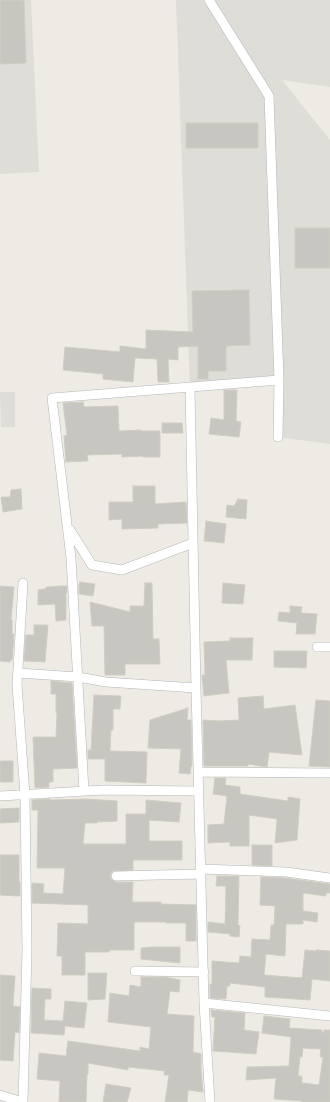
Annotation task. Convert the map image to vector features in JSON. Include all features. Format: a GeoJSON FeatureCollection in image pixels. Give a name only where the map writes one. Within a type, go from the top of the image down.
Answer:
{"type":"FeatureCollection","features":[{"type":"Feature","properties":{"kind":"street"},"geometry":{"type":"LineString","coordinates":[[209,0],[269,96],[279,380],[278,436]]}},
{"type":"Feature","properties":{"kind":"street"},"geometry":{"type":"LineString","coordinates":[[84,791],[71,558],[52,398],[279,380]]}},
{"type":"Feature","properties":{"kind":"street"},"geometry":{"type":"LineString","coordinates":[[190,388],[204,1003],[210,1102]]}},
{"type":"Feature","properties":{"kind":"street"},"geometry":{"type":"LineString","coordinates":[[68,527],[92,565],[122,570],[193,543]]}},
{"type":"Feature","properties":{"kind":"street"},"geometry":{"type":"LineString","coordinates":[[0,1095],[23,1102],[27,951],[25,795],[17,685],[23,582]]}},
{"type":"Feature","properties":{"kind":"street"},"geometry":{"type":"LineString","coordinates":[[317,647],[330,647]]}},
{"type":"Feature","properties":{"kind":"street"},"geometry":{"type":"LineString","coordinates":[[18,673],[78,677],[106,682],[196,688]]}},
{"type":"Feature","properties":{"kind":"street"},"geometry":{"type":"LineString","coordinates":[[199,772],[330,773]]}},
{"type":"Feature","properties":{"kind":"street"},"geometry":{"type":"LineString","coordinates":[[0,796],[103,790],[199,791]]}},
{"type":"Feature","properties":{"kind":"street"},"geometry":{"type":"LineString","coordinates":[[116,876],[201,871],[286,872],[330,878]]}},
{"type":"Feature","properties":{"kind":"street"},"geometry":{"type":"LineString","coordinates":[[135,972],[204,972]]}},
{"type":"Feature","properties":{"kind":"street"},"geometry":{"type":"LineString","coordinates":[[204,1003],[330,1016]]}},
{"type":"Feature","properties":{"kind":"shaded area"},"geometry":{"type":"Polygon","coordinates":[[[0,0],[31,0],[39,172],[0,174],[0,0]]]}},
{"type":"Feature","properties":{"kind":"shaded area"},"geometry":{"type":"Polygon","coordinates":[[[176,0],[330,0],[330,87],[282,80],[330,140],[330,444],[278,437],[279,380],[190,388],[176,0]]]}},
{"type":"Feature","properties":{"kind":"shaded area"},"geometry":{"type":"Polygon","coordinates":[[[0,392],[15,392],[15,427],[1,427],[0,392]]]}},
{"type":"Feature","properties":{"kind":"building"},"geometry":{"type":"Polygon","coordinates":[[[0,0],[24,0],[26,63],[0,64],[0,0]]]}},
{"type":"Feature","properties":{"kind":"building"},"geometry":{"type":"Polygon","coordinates":[[[186,123],[258,123],[258,148],[186,148],[186,123]]]}},
{"type":"Feature","properties":{"kind":"building"},"geometry":{"type":"Polygon","coordinates":[[[295,228],[330,228],[330,268],[295,268],[295,228]]]}},
{"type":"Feature","properties":{"kind":"building"},"geometry":{"type":"Polygon","coordinates":[[[249,290],[250,345],[226,346],[226,371],[208,371],[208,379],[198,379],[198,346],[178,347],[178,360],[168,359],[169,382],[158,382],[157,359],[135,358],[133,382],[103,379],[103,374],[63,370],[65,347],[120,352],[120,346],[146,349],[146,330],[193,332],[192,291],[249,290]]]}},
{"type":"Feature","properties":{"kind":"building"},"geometry":{"type":"Polygon","coordinates":[[[224,390],[237,390],[236,421],[241,422],[239,437],[209,434],[211,418],[224,420],[224,390]]]}},
{"type":"Feature","properties":{"kind":"building"},"geometry":{"type":"Polygon","coordinates":[[[83,402],[84,407],[118,406],[119,431],[160,431],[160,457],[122,457],[122,454],[87,455],[88,461],[66,462],[64,436],[67,435],[63,403],[83,402]]]}},
{"type":"Feature","properties":{"kind":"building"},"geometry":{"type":"Polygon","coordinates":[[[162,423],[182,423],[183,433],[162,433],[162,423]]]}},
{"type":"Feature","properties":{"kind":"building"},"geometry":{"type":"Polygon","coordinates":[[[133,486],[155,486],[155,504],[186,502],[187,523],[158,524],[158,528],[122,529],[122,519],[109,520],[109,502],[133,502],[133,486]]]}},
{"type":"Feature","properties":{"kind":"building"},"geometry":{"type":"Polygon","coordinates":[[[21,489],[22,509],[3,512],[1,497],[10,497],[11,490],[21,489]]]}},
{"type":"Feature","properties":{"kind":"building"},"geometry":{"type":"Polygon","coordinates":[[[238,499],[247,500],[246,519],[226,517],[227,505],[234,506],[238,499]]]}},
{"type":"Feature","properties":{"kind":"building"},"geometry":{"type":"Polygon","coordinates":[[[206,521],[226,524],[224,543],[204,541],[206,521]]]}},
{"type":"Feature","properties":{"kind":"building"},"geometry":{"type":"Polygon","coordinates":[[[80,582],[95,584],[93,596],[79,594],[80,582]]]}},
{"type":"Feature","properties":{"kind":"building"},"geometry":{"type":"Polygon","coordinates":[[[145,583],[152,583],[153,639],[159,639],[160,664],[125,664],[125,675],[105,675],[104,626],[92,626],[90,602],[130,612],[130,606],[144,606],[145,583]]]}},
{"type":"Feature","properties":{"kind":"building"},"geometry":{"type":"Polygon","coordinates":[[[223,583],[245,585],[243,604],[222,603],[223,583]]]}},
{"type":"Feature","properties":{"kind":"building"},"geometry":{"type":"Polygon","coordinates":[[[0,586],[14,587],[11,620],[12,634],[14,634],[12,660],[10,660],[10,662],[0,661],[0,586]]]}},
{"type":"Feature","properties":{"kind":"building"},"geometry":{"type":"Polygon","coordinates":[[[67,586],[66,620],[56,621],[55,604],[38,605],[38,590],[45,589],[47,587],[67,586]]]}},
{"type":"Feature","properties":{"kind":"building"},"geometry":{"type":"Polygon","coordinates":[[[290,606],[302,607],[301,613],[317,614],[315,634],[296,634],[297,623],[278,621],[279,612],[290,613],[290,606]]]}},
{"type":"Feature","properties":{"kind":"building"},"geometry":{"type":"Polygon","coordinates":[[[34,625],[48,625],[45,662],[24,661],[26,635],[34,635],[34,625]]]}},
{"type":"Feature","properties":{"kind":"building"},"geometry":{"type":"Polygon","coordinates":[[[230,638],[253,638],[252,660],[226,660],[229,693],[204,696],[202,675],[205,675],[204,642],[230,641],[230,638]]]}},
{"type":"Feature","properties":{"kind":"building"},"geometry":{"type":"Polygon","coordinates":[[[274,651],[307,651],[306,668],[274,667],[274,651]]]}},
{"type":"Feature","properties":{"kind":"building"},"geometry":{"type":"Polygon","coordinates":[[[51,681],[72,683],[77,768],[53,769],[53,782],[49,782],[49,787],[35,788],[33,737],[56,737],[56,694],[51,694],[51,681]]]}},
{"type":"Feature","properties":{"kind":"building"},"geometry":{"type":"Polygon","coordinates":[[[94,695],[121,696],[120,709],[113,709],[113,730],[111,730],[110,751],[147,752],[146,783],[105,781],[105,759],[88,759],[88,750],[91,750],[94,695]]]}},
{"type":"Feature","properties":{"kind":"building"},"geometry":{"type":"Polygon","coordinates":[[[263,696],[264,709],[295,705],[302,755],[269,752],[267,767],[248,764],[248,766],[204,766],[203,720],[239,720],[238,698],[263,696]]]}},
{"type":"Feature","properties":{"kind":"building"},"geometry":{"type":"Polygon","coordinates":[[[316,700],[330,701],[330,767],[309,766],[316,700]]]}},
{"type":"Feature","properties":{"kind":"building"},"geometry":{"type":"Polygon","coordinates":[[[188,708],[187,720],[191,720],[192,766],[190,774],[179,773],[181,749],[148,748],[150,720],[188,708]]]}},
{"type":"Feature","properties":{"kind":"building"},"geometry":{"type":"Polygon","coordinates":[[[0,761],[13,761],[13,782],[0,782],[0,761]]]}},
{"type":"Feature","properties":{"kind":"building"},"geometry":{"type":"Polygon","coordinates":[[[215,778],[226,778],[225,785],[240,787],[240,794],[288,801],[288,797],[300,799],[297,840],[275,843],[277,819],[249,815],[249,846],[230,846],[230,842],[208,843],[208,825],[224,824],[227,796],[213,794],[215,778]]]}},
{"type":"Feature","properties":{"kind":"building"},"geometry":{"type":"Polygon","coordinates":[[[50,799],[117,801],[117,821],[85,823],[83,844],[126,844],[126,814],[146,814],[146,800],[181,803],[179,822],[149,820],[149,841],[182,841],[182,860],[133,860],[133,870],[113,871],[110,877],[116,882],[133,882],[132,902],[161,902],[161,904],[196,905],[196,941],[186,941],[186,923],[134,922],[134,950],[85,952],[85,975],[62,975],[62,956],[57,956],[58,923],[88,924],[88,905],[32,903],[32,883],[44,884],[43,893],[63,894],[65,868],[37,868],[38,810],[32,810],[32,800],[50,799]]]}},
{"type":"Feature","properties":{"kind":"building"},"geometry":{"type":"Polygon","coordinates":[[[19,808],[19,822],[0,823],[0,809],[19,808]]]}},
{"type":"Feature","properties":{"kind":"building"},"geometry":{"type":"Polygon","coordinates":[[[252,845],[272,845],[272,866],[252,865],[252,845]]]}},
{"type":"Feature","properties":{"kind":"building"},"geometry":{"type":"Polygon","coordinates":[[[0,855],[19,855],[20,896],[0,895],[0,855]]]}},
{"type":"Feature","properties":{"kind":"building"},"geometry":{"type":"Polygon","coordinates":[[[217,876],[239,876],[239,937],[230,936],[230,934],[208,932],[208,922],[225,924],[226,886],[216,886],[217,876]]]}},
{"type":"Feature","properties":{"kind":"building"},"geometry":{"type":"Polygon","coordinates":[[[261,877],[285,878],[330,884],[330,893],[326,893],[326,896],[303,893],[303,911],[318,913],[317,922],[303,920],[303,924],[286,924],[285,956],[266,954],[264,975],[302,978],[305,950],[330,951],[330,981],[312,979],[310,1000],[265,997],[265,987],[230,983],[230,986],[227,986],[226,999],[210,998],[210,984],[212,984],[212,961],[239,963],[240,956],[251,957],[252,939],[270,940],[271,925],[274,925],[275,906],[260,905],[261,877]]]}},
{"type":"Feature","properties":{"kind":"building"},"geometry":{"type":"Polygon","coordinates":[[[180,947],[180,963],[141,959],[141,948],[180,947]]]}},
{"type":"Feature","properties":{"kind":"building"},"geometry":{"type":"Polygon","coordinates":[[[88,973],[107,973],[105,999],[88,1000],[88,973]]]}},
{"type":"Feature","properties":{"kind":"building"},"geometry":{"type":"Polygon","coordinates":[[[0,975],[15,976],[13,1006],[20,1007],[19,1033],[15,1032],[13,1061],[0,1060],[0,975]]]}},
{"type":"Feature","properties":{"kind":"building"},"geometry":{"type":"Polygon","coordinates":[[[141,977],[165,977],[180,980],[179,992],[170,991],[167,1014],[194,1016],[193,1052],[201,1054],[203,1092],[188,1090],[187,1102],[165,1102],[169,1075],[164,1075],[165,1071],[128,1067],[128,1070],[88,1063],[86,1102],[59,1102],[60,1081],[37,1079],[39,1053],[66,1056],[68,1041],[140,1051],[140,1047],[149,1049],[151,1027],[108,1022],[110,993],[129,996],[130,985],[141,987],[141,977]]]}},
{"type":"Feature","properties":{"kind":"building"},"geometry":{"type":"Polygon","coordinates":[[[32,988],[51,989],[51,999],[45,999],[44,1020],[63,1021],[65,1001],[87,1003],[84,1028],[65,1026],[64,1035],[31,1033],[32,988]]]}},
{"type":"Feature","properties":{"kind":"building"},"geometry":{"type":"Polygon","coordinates":[[[211,1010],[245,1013],[244,1030],[259,1032],[256,1054],[213,1051],[215,1017],[212,1017],[211,1010]]]}},
{"type":"Feature","properties":{"kind":"building"},"geometry":{"type":"Polygon","coordinates":[[[264,1016],[290,1019],[289,1028],[322,1030],[324,1033],[324,1030],[330,1030],[330,1102],[302,1102],[274,1099],[276,1078],[246,1080],[247,1067],[289,1066],[291,1037],[262,1033],[264,1016]],[[303,1048],[302,1057],[300,1057],[298,1076],[302,1076],[302,1083],[319,1085],[323,1057],[320,1057],[321,1049],[303,1048]]]}},
{"type":"Feature","properties":{"kind":"building"},"geometry":{"type":"Polygon","coordinates":[[[106,1084],[131,1088],[127,1102],[103,1102],[106,1084]]]}}]}
